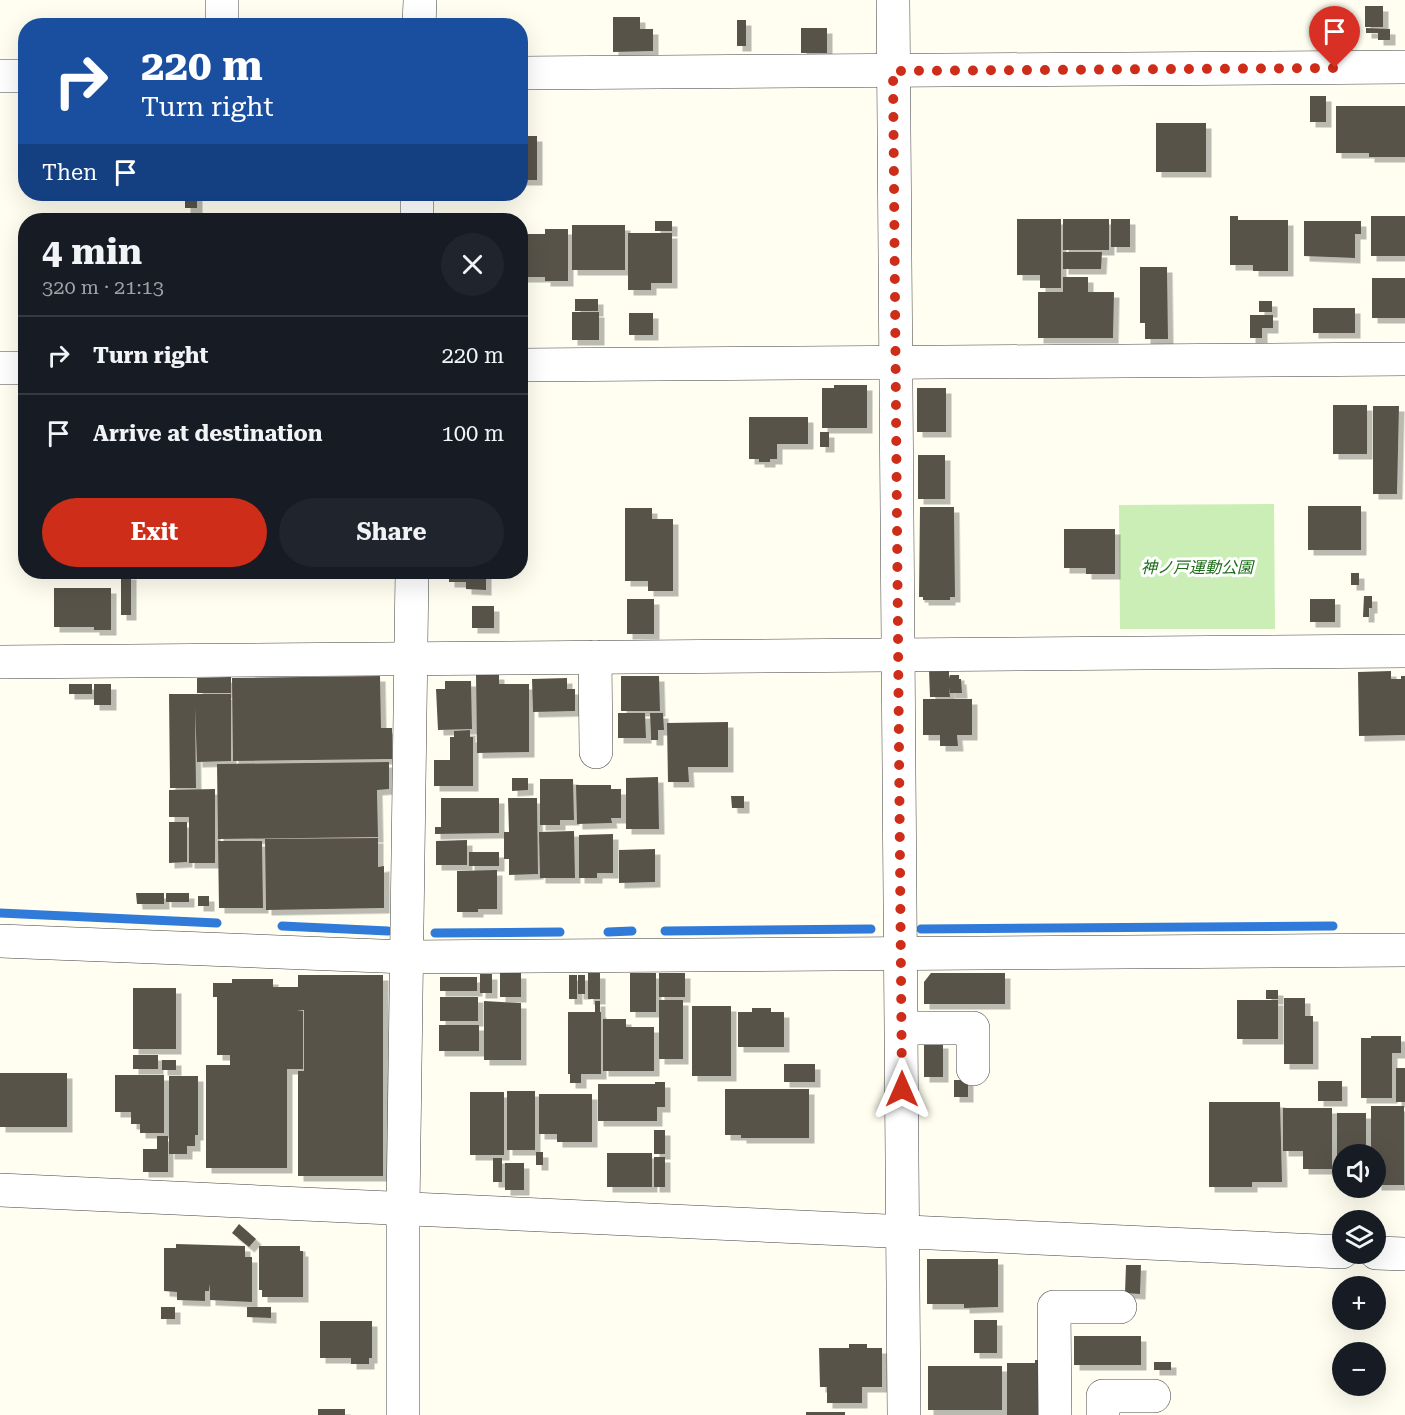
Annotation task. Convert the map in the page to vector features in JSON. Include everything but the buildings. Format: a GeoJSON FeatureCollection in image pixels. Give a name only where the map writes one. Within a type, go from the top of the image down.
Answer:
{"type":"FeatureCollection","features":[{"type":"Feature","properties":{"kind":"street"},"geometry":{"type":"LineString","coordinates":[[222,0],[222,18]]}},
{"type":"Feature","properties":{"kind":"street"},"geometry":{"type":"LineString","coordinates":[[419,18],[420,0]]}},
{"type":"Feature","properties":{"kind":"street"},"geometry":{"type":"LineString","coordinates":[[893,0],[904,1415]]}},
{"type":"Feature","properties":{"kind":"street"},"geometry":{"type":"LineString","coordinates":[[528,73],[1405,68]]}},
{"type":"Feature","properties":{"kind":"street"},"geometry":{"type":"LineString","coordinates":[[0,76],[18,76]]}},
{"type":"Feature","properties":{"kind":"street"},"geometry":{"type":"LineString","coordinates":[[528,365],[1405,359]]}},
{"type":"Feature","properties":{"kind":"street"},"geometry":{"type":"LineString","coordinates":[[0,368],[18,368]]}},
{"type":"Feature","properties":{"kind":"street"},"geometry":{"type":"LineString","coordinates":[[403,1415],[403,1209],[412,579]]}},
{"type":"Feature","properties":{"kind":"street"},"geometry":{"type":"LineString","coordinates":[[0,662],[1405,651]]}},
{"type":"Feature","properties":{"kind":"street"},"geometry":{"type":"LineString","coordinates":[[595,657],[596,752]]}},
{"type":"Feature","properties":{"kind":"street"},"geometry":{"type":"LineString","coordinates":[[0,941],[406,957],[1405,950]]}},
{"type":"Feature","properties":{"kind":"street"},"geometry":{"type":"LineString","coordinates":[[902,1028],[973,1028],[973,1069]]}},
{"type":"Feature","properties":{"kind":"street"},"geometry":{"type":"LineString","coordinates":[[0,1190],[1332,1251]]}},
{"type":"Feature","properties":{"kind":"street"},"geometry":{"type":"LineString","coordinates":[[1386,1253],[1405,1254]]}},
{"type":"Feature","properties":{"kind":"street"},"geometry":{"type":"LineString","coordinates":[[1055,1415],[1054,1307],[1120,1307]]}},
{"type":"Feature","properties":{"kind":"street"},"geometry":{"type":"LineString","coordinates":[[1103,1415],[1103,1396],[1154,1396]]}},
{"type":"Feature","properties":{"kind":"green space","name":"神ノ戸運動公園"},"geometry":{"type":"Polygon","coordinates":[[[1274,504],[1275,629],[1120,629],[1119,505],[1274,504]]]}},
{"type":"Feature","properties":{"kind":"waterway"},"geometry":{"type":"LineString","coordinates":[[0,913],[217,923]]}},
{"type":"Feature","properties":{"kind":"waterway"},"geometry":{"type":"LineString","coordinates":[[282,926],[388,931]]}},
{"type":"Feature","properties":{"kind":"waterway"},"geometry":{"type":"LineString","coordinates":[[921,929],[1333,926]]}},
{"type":"Feature","properties":{"kind":"waterway"},"geometry":{"type":"LineString","coordinates":[[665,931],[871,929]]}},
{"type":"Feature","properties":{"kind":"waterway"},"geometry":{"type":"LineString","coordinates":[[608,932],[632,931]]}},
{"type":"Feature","properties":{"kind":"waterway"},"geometry":{"type":"LineString","coordinates":[[435,933],[560,932]]}},
{"type":"Feature","properties":{"kind":"route"},"geometry":{"type":"LineString","coordinates":[[902,1089],[893,71],[1335,68]]}}]}
